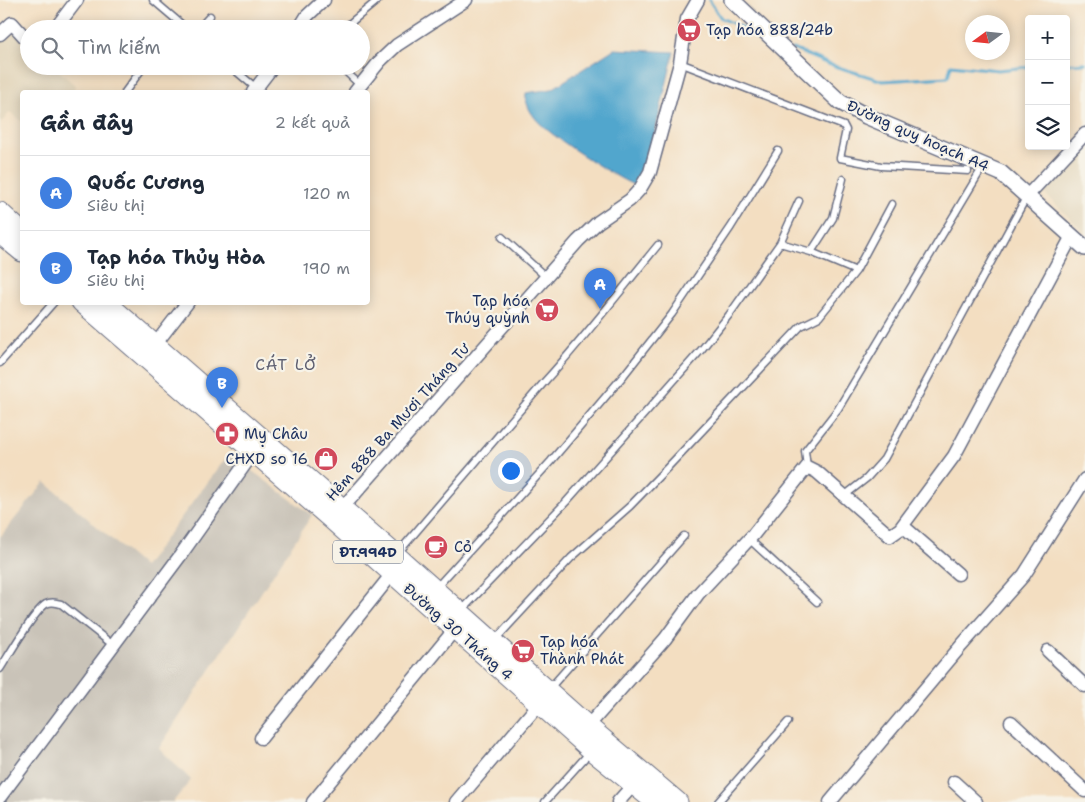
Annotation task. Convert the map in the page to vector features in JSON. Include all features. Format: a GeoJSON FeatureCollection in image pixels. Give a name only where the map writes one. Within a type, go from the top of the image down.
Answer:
{"type":"FeatureCollection","features":[{"type":"Feature","properties":{"kind":"main road"},"geometry":{"type":"LineString","coordinates":[[0,212],[20,249]]}},
{"type":"Feature","properties":{"kind":"main road","name":"Đường 30 Tháng 4"},"geometry":{"type":"LineString","coordinates":[[85,305],[258,446],[337,514],[396,555],[434,590],[457,621],[494,641],[592,751],[655,802]]}},
{"type":"Feature","properties":{"kind":"main road","name":"Đường 30 Tháng 4"},"geometry":{"type":"LineString","coordinates":[[109,305],[258,446]]}},
{"type":"Feature","properties":{"kind":"main road","name":"Đường 30 Tháng 4"},"geometry":{"type":"LineString","coordinates":[[337,514],[392,574],[457,621],[544,697],[588,726],[678,802]]}},
{"type":"Feature","properties":{"kind":"street"},"geometry":{"type":"LineString","coordinates":[[62,20],[78,0]]}},
{"type":"Feature","properties":{"kind":"street"},"geometry":{"type":"LineString","coordinates":[[370,73],[397,45],[466,0]]}},
{"type":"Feature","properties":{"kind":"street","name":"Đường quy hoạch A4"},"geometry":{"type":"LineString","coordinates":[[732,0],[840,102],[866,116],[1001,173],[1028,195],[1085,248]]}},
{"type":"Feature","properties":{"kind":"street"},"geometry":{"type":"LineString","coordinates":[[305,20],[321,1]]}},
{"type":"Feature","properties":{"kind":"street","name":"Hẻm 888 Ba Mươi Tháng Tư"},"geometry":{"type":"LineString","coordinates":[[337,514],[546,277],[598,222],[630,200],[640,189],[650,172],[680,63],[687,19],[696,1]]}},
{"type":"Feature","properties":{"kind":"street"},"geometry":{"type":"LineString","coordinates":[[0,34],[12,24],[20,32]]}},
{"type":"Feature","properties":{"kind":"street"},"geometry":{"type":"LineString","coordinates":[[255,90],[266,75]]}},
{"type":"Feature","properties":{"kind":"street"},"geometry":{"type":"LineString","coordinates":[[357,89],[368,75]]}},
{"type":"Feature","properties":{"kind":"street"},"geometry":{"type":"LineString","coordinates":[[1028,195],[1085,134]]}},
{"type":"Feature","properties":{"kind":"street"},"geometry":{"type":"LineString","coordinates":[[588,726],[665,640],[714,575],[749,539],[807,467],[817,472],[890,536],[903,526],[954,456],[1072,236]]}},
{"type":"Feature","properties":{"kind":"street"},"geometry":{"type":"LineString","coordinates":[[154,346],[186,305]]}},
{"type":"Feature","properties":{"kind":"street"},"geometry":{"type":"LineString","coordinates":[[0,797],[258,446]]}},
{"type":"Feature","properties":{"kind":"street"},"geometry":{"type":"LineString","coordinates":[[830,802],[961,646],[1024,575],[1085,479]]}},
{"type":"Feature","properties":{"kind":"street"},"geometry":{"type":"LineString","coordinates":[[903,526],[958,574]]}},
{"type":"Feature","properties":{"kind":"street"},"geometry":{"type":"LineString","coordinates":[[261,738],[392,574]]}},
{"type":"Feature","properties":{"kind":"street"},"geometry":{"type":"LineString","coordinates":[[313,802],[457,621]]}},
{"type":"Feature","properties":{"kind":"street"},"geometry":{"type":"LineString","coordinates":[[1048,652],[1085,686]]}},
{"type":"Feature","properties":{"kind":"street"},"geometry":{"type":"LineString","coordinates":[[456,802],[544,697]]}},
{"type":"Feature","properties":{"kind":"street"},"geometry":{"type":"LineString","coordinates":[[1011,722],[1085,791]]}},
{"type":"Feature","properties":{"kind":"street"},"geometry":{"type":"LineString","coordinates":[[954,782],[976,802]]}},
{"type":"Feature","properties":{"kind":"street"},"geometry":{"type":"LineString","coordinates":[[618,802],[634,784]]}},
{"type":"Feature","properties":{"kind":"lane"},"geometry":{"type":"LineString","coordinates":[[153,0],[176,20]]}},
{"type":"Feature","properties":{"kind":"lane"},"geometry":{"type":"LineString","coordinates":[[354,20],[378,0]]}},
{"type":"Feature","properties":{"kind":"lane"},"geometry":{"type":"LineString","coordinates":[[206,20],[210,16]]}},
{"type":"Feature","properties":{"kind":"lane"},"geometry":{"type":"LineString","coordinates":[[680,63],[844,126],[846,130],[840,158],[881,166],[968,171]]}},
{"type":"Feature","properties":{"kind":"lane"},"geometry":{"type":"LineString","coordinates":[[126,90],[137,75]]}},
{"type":"Feature","properties":{"kind":"lane"},"geometry":{"type":"LineString","coordinates":[[239,75],[255,90]]}},
{"type":"Feature","properties":{"kind":"lane"},"geometry":{"type":"LineString","coordinates":[[347,75],[357,89]]}},
{"type":"Feature","properties":{"kind":"lane"},"geometry":{"type":"LineString","coordinates":[[434,590],[551,461],[630,368],[683,298],[731,227],[778,151]]}},
{"type":"Feature","properties":{"kind":"lane"},"geometry":{"type":"LineString","coordinates":[[807,467],[805,451],[838,409],[984,165]]}},
{"type":"Feature","properties":{"kind":"lane"},"geometry":{"type":"LineString","coordinates":[[811,252],[833,218],[843,179]]}},
{"type":"Feature","properties":{"kind":"lane"},"geometry":{"type":"LineString","coordinates":[[844,496],[867,478],[884,459],[1028,195]]}},
{"type":"Feature","properties":{"kind":"lane"},"geometry":{"type":"LineString","coordinates":[[457,621],[566,502],[690,363],[730,315],[780,243],[799,201]]}},
{"type":"Feature","properties":{"kind":"lane"},"geometry":{"type":"LineString","coordinates":[[494,641],[571,558],[630,506],[674,461],[801,326],[818,317],[856,271],[892,204]]}},
{"type":"Feature","properties":{"kind":"lane"},"geometry":{"type":"LineString","coordinates":[[502,237],[546,277]]}},
{"type":"Feature","properties":{"kind":"lane"},"geometry":{"type":"LineString","coordinates":[[780,243],[811,252],[856,271]]}},
{"type":"Feature","properties":{"kind":"lane"},"geometry":{"type":"LineString","coordinates":[[396,555],[558,368],[614,296],[658,245]]}},
{"type":"Feature","properties":{"kind":"lane"},"geometry":{"type":"LineString","coordinates":[[0,363],[51,305]]}},
{"type":"Feature","properties":{"kind":"lane"},"geometry":{"type":"LineString","coordinates":[[544,697],[684,536]]}},
{"type":"Feature","properties":{"kind":"lane"},"geometry":{"type":"LineString","coordinates":[[749,539],[817,602]]}},
{"type":"Feature","properties":{"kind":"lane"},"geometry":{"type":"LineString","coordinates":[[0,669],[45,604],[52,602],[62,604],[113,645]]}},
{"type":"Feature","properties":{"kind":"lane"},"geometry":{"type":"LineString","coordinates":[[718,802],[788,722]]}},
{"type":"Feature","properties":{"kind":"lane"},"geometry":{"type":"LineString","coordinates":[[545,802],[592,751]]}},
{"type":"Feature","properties":{"kind":"shaded area"},"geometry":{"type":"Polygon","coordinates":[[[13,32],[20,38],[20,75],[63,75],[76,86],[73,90],[20,90],[20,120],[10,112],[0,124],[0,41],[6,34],[13,32]]]}},
{"type":"Feature","properties":{"kind":"shaded area"},"geometry":{"type":"Polygon","coordinates":[[[1085,140],[1085,233],[1039,188],[1085,140]]]}},
{"type":"Feature","properties":{"kind":"shaded area"},"geometry":{"type":"Polygon","coordinates":[[[229,454],[312,515],[159,748],[191,780],[173,802],[0,802],[0,537],[45,482],[144,567],[229,454]]]}},
{"type":"Feature","properties":{"kind":"water"},"geometry":{"type":"Polygon","coordinates":[[[614,49],[674,52],[649,157],[639,182],[634,185],[597,164],[553,134],[535,118],[526,100],[526,93],[552,89],[614,49]]]}},
{"type":"Feature","properties":{"kind":"waterway"},"geometry":{"type":"LineString","coordinates":[[709,0],[721,18],[759,35]]}},
{"type":"Feature","properties":{"kind":"waterway"},"geometry":{"type":"LineString","coordinates":[[793,49],[831,65],[883,81],[948,77],[951,65],[998,70],[1025,67]]}},
{"type":"Feature","properties":{"kind":"waterway"},"geometry":{"type":"LineString","coordinates":[[1070,64],[1085,63]]}},
{"type":"Feature","properties":{"kind":"place","name":"Tạp hóa 888/24b"},"geometry":{"type":"Point","coordinates":[689,30]}},
{"type":"Feature","properties":{"kind":"place","name":"Quốc Cương"},"geometry":{"type":"Point","coordinates":[600,309]}},
{"type":"Feature","properties":{"kind":"place","name":"Tạp hóa Thúy quỳnh"},"geometry":{"type":"Point","coordinates":[547,310]}},
{"type":"Feature","properties":{"kind":"place","name":"Tạp hóa Thủy Hòa"},"geometry":{"type":"Point","coordinates":[222,408]}},
{"type":"Feature","properties":{"kind":"place","name":"Mỵ Châu"},"geometry":{"type":"Point","coordinates":[227,434]}},
{"type":"Feature","properties":{"kind":"place","name":"CHXD so 16"},"geometry":{"type":"Point","coordinates":[326,459]}},
{"type":"Feature","properties":{"kind":"place","name":"Cỏ"},"geometry":{"type":"Point","coordinates":[436,547]}},
{"type":"Feature","properties":{"kind":"place","name":"Tạp hóa Thành Phát"},"geometry":{"type":"Point","coordinates":[523,651]}},
{"type":"Feature","properties":{"kind":"district","name":"CÁT LỞ"},"geometry":{"type":"Point","coordinates":[286,364]}}]}
